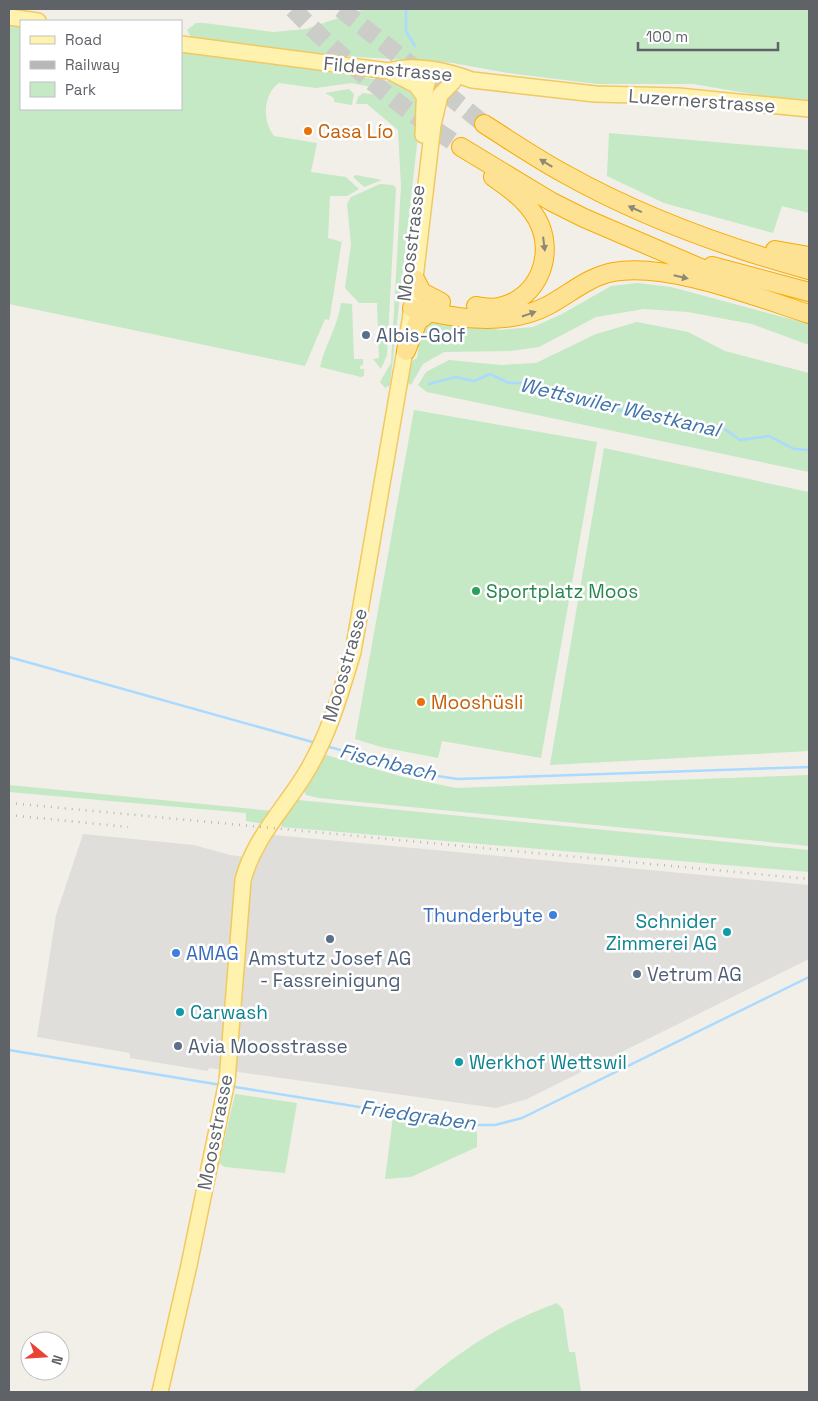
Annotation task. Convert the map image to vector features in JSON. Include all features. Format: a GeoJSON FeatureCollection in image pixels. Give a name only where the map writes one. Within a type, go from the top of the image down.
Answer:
{"type":"FeatureCollection","features":[{"type":"Feature","properties":{"kind":"highway"},"geometry":{"type":"LineString","coordinates":[[484,124],[564,174],[632,208],[680,228],[750,253],[809,270]]}},
{"type":"Feature","properties":{"kind":"highway"},"geometry":{"type":"LineString","coordinates":[[410,304],[435,307],[488,308],[506,305],[530,289],[540,273],[544,260],[544,237],[530,209],[519,196],[460,150],[584,218],[714,274],[809,306]]}},
{"type":"Feature","properties":{"kind":"highway"},"geometry":{"type":"LineString","coordinates":[[680,228],[770,250],[809,256]]}},
{"type":"Feature","properties":{"kind":"highway"},"geometry":{"type":"LineString","coordinates":[[661,251],[809,292]]}},
{"type":"Feature","properties":{"kind":"highway"},"geometry":{"type":"LineString","coordinates":[[415,279],[422,292],[435,307],[481,318],[510,319],[538,310],[590,279],[613,272],[630,270],[668,274],[694,280],[809,314]]}},
{"type":"Feature","properties":{"kind":"highway"},"geometry":{"type":"LineString","coordinates":[[406,350],[418,321],[435,307]]}},
{"type":"Feature","properties":{"kind":"main road"},"geometry":{"type":"LineString","coordinates":[[9,17],[31,20]]}},
{"type":"Feature","properties":{"kind":"main road","name":"Fildernstrasse"},"geometry":{"type":"LineString","coordinates":[[182,44],[432,76],[453,73],[472,80],[595,94]]}},
{"type":"Feature","properties":{"kind":"main road"},"geometry":{"type":"LineString","coordinates":[[389,71],[416,85],[424,96]]}},
{"type":"Feature","properties":{"kind":"main road"},"geometry":{"type":"LineString","coordinates":[[432,76],[453,82],[472,80]]}},
{"type":"Feature","properties":{"kind":"main road","name":"Moosstrasse"},"geometry":{"type":"LineString","coordinates":[[160,1392],[189,1265],[225,1088],[230,1057],[243,880],[247,864],[257,842],[300,782],[317,753],[340,695],[361,615],[397,390],[400,384],[406,350],[423,133],[424,96],[432,76]]}},
{"type":"Feature","properties":{"kind":"main road","name":"Moosstrasse"},"geometry":{"type":"LineString","coordinates":[[432,76],[433,125]]}},
{"type":"Feature","properties":{"kind":"main road","name":"Moosstrasse"},"geometry":{"type":"LineString","coordinates":[[397,390],[396,384],[415,279],[433,125],[440,95],[453,82]]}},
{"type":"Feature","properties":{"kind":"main road","name":"Luzernerstrasse"},"geometry":{"type":"LineString","coordinates":[[595,94],[678,96],[809,109]]}},
{"type":"Feature","properties":{"kind":"shaded area"},"geometry":{"type":"Polygon","coordinates":[[[83,834],[194,845],[230,855],[259,859],[274,835],[809,885],[809,959],[527,1099],[496,1108],[209,1068],[208,1071],[130,1058],[130,1053],[37,1037],[56,915],[83,834]]]}},
{"type":"Feature","properties":{"kind":"green space"},"geometry":{"type":"Polygon","coordinates":[[[365,9],[809,9],[809,101],[793,101],[693,84],[597,84],[508,73],[453,63],[328,55],[191,37],[187,30],[196,23],[273,32],[306,29],[365,9]]]}},
{"type":"Feature","properties":{"kind":"green space"},"geometry":{"type":"Polygon","coordinates":[[[9,23],[20,25],[20,110],[182,110],[182,48],[413,86],[421,109],[390,385],[385,388],[380,382],[391,363],[401,186],[398,130],[367,104],[356,104],[358,97],[363,93],[385,96],[386,90],[351,83],[316,88],[279,83],[267,101],[267,123],[274,136],[317,143],[311,172],[346,177],[359,189],[347,196],[330,196],[328,238],[342,242],[329,320],[325,319],[305,366],[9,304],[9,23]]]}},
{"type":"Feature","properties":{"kind":"green space"},"geometry":{"type":"Polygon","coordinates":[[[349,89],[354,94],[352,105],[334,102],[334,98],[325,93],[349,89]]]}},
{"type":"Feature","properties":{"kind":"green space"},"geometry":{"type":"Polygon","coordinates":[[[609,133],[809,150],[809,213],[782,206],[773,233],[664,203],[607,176],[609,133]]]}},
{"type":"Feature","properties":{"kind":"green space"},"geometry":{"type":"Polygon","coordinates":[[[356,175],[382,180],[364,187],[353,177],[356,175]]]}},
{"type":"Feature","properties":{"kind":"green space"},"geometry":{"type":"Polygon","coordinates":[[[380,184],[393,185],[396,188],[387,355],[381,369],[373,359],[379,358],[377,303],[359,303],[345,288],[351,244],[347,204],[351,197],[380,184]]]}},
{"type":"Feature","properties":{"kind":"green space"},"geometry":{"type":"Polygon","coordinates":[[[637,283],[671,287],[809,324],[809,345],[752,324],[688,312],[644,309],[596,317],[539,347],[510,351],[444,352],[423,364],[411,385],[407,382],[412,361],[417,358],[419,344],[416,339],[423,328],[431,321],[444,319],[500,330],[533,327],[562,314],[611,286],[637,283]]]}},
{"type":"Feature","properties":{"kind":"green space"},"geometry":{"type":"Polygon","coordinates":[[[341,303],[352,304],[354,359],[363,359],[363,365],[360,366],[360,369],[364,369],[364,376],[361,377],[320,367],[341,303]]]}},
{"type":"Feature","properties":{"kind":"green space"},"geometry":{"type":"Polygon","coordinates":[[[637,322],[688,332],[725,351],[809,373],[809,472],[427,392],[418,385],[426,372],[449,360],[501,365],[536,363],[596,334],[637,322]]]}},
{"type":"Feature","properties":{"kind":"green space","name":"Sportplatz Moos"},"geometry":{"type":"Polygon","coordinates":[[[414,410],[597,442],[541,758],[442,741],[438,758],[381,747],[355,739],[414,410]]]}},
{"type":"Feature","properties":{"kind":"green space"},"geometry":{"type":"Polygon","coordinates":[[[604,448],[809,492],[809,751],[550,765],[604,448]]]}},
{"type":"Feature","properties":{"kind":"green space"},"geometry":{"type":"Polygon","coordinates":[[[326,755],[403,777],[456,788],[809,775],[809,846],[319,798],[306,795],[304,791],[326,755]]]}},
{"type":"Feature","properties":{"kind":"green space"},"geometry":{"type":"Polygon","coordinates":[[[9,785],[273,811],[264,824],[246,821],[246,813],[9,792],[9,785]]]}},
{"type":"Feature","properties":{"kind":"green space"},"geometry":{"type":"Polygon","coordinates":[[[298,800],[809,850],[809,872],[282,827],[281,823],[298,800]]]}},
{"type":"Feature","properties":{"kind":"green space"},"geometry":{"type":"Polygon","coordinates":[[[235,1094],[297,1103],[285,1173],[225,1167],[219,1163],[235,1094]]]}},
{"type":"Feature","properties":{"kind":"green space"},"geometry":{"type":"Polygon","coordinates":[[[393,1117],[477,1132],[477,1147],[411,1177],[385,1179],[393,1117]]]}},
{"type":"Feature","properties":{"kind":"green space"},"geometry":{"type":"Polygon","coordinates":[[[557,1303],[563,1309],[569,1352],[575,1352],[581,1392],[412,1392],[446,1364],[480,1340],[516,1320],[557,1303]]]}},
{"type":"Feature","properties":{"kind":"waterway"},"geometry":{"type":"LineString","coordinates":[[406,9],[406,31],[415,46]]}},
{"type":"Feature","properties":{"kind":"waterway","name":"Wettswiler Westkanal"},"geometry":{"type":"LineString","coordinates":[[429,384],[455,377],[474,381],[490,374],[509,383],[529,383],[557,396],[596,400],[613,409],[650,415],[668,413],[677,421],[691,419],[706,429],[723,428],[740,440],[769,436],[794,449],[809,450]]}},
{"type":"Feature","properties":{"kind":"waterway","name":"Fischbach"},"geometry":{"type":"LineString","coordinates":[[9,657],[316,743]]}},
{"type":"Feature","properties":{"kind":"waterway","name":"Fischbach"},"geometry":{"type":"LineString","coordinates":[[326,746],[430,775],[458,779],[809,767]]}},
{"type":"Feature","properties":{"kind":"waterway","name":"Friedgraben"},"geometry":{"type":"LineString","coordinates":[[235,1087],[471,1125],[495,1125],[522,1118],[809,977]]}},
{"type":"Feature","properties":{"kind":"waterway","name":"Friedgraben"},"geometry":{"type":"LineString","coordinates":[[9,1050],[221,1085]]}},
{"type":"Feature","properties":{"kind":"tunnel"},"geometry":{"type":"LineString","coordinates":[[293,9],[332,47],[373,82],[416,116],[461,147]]}},
{"type":"Feature","properties":{"kind":"tunnel"},"geometry":{"type":"LineString","coordinates":[[341,9],[484,124]]}},
{"type":"Feature","properties":{"kind":"railway"},"geometry":{"type":"LineString","coordinates":[[9,803],[809,879]]}},
{"type":"Feature","properties":{"kind":"railway"},"geometry":{"type":"LineString","coordinates":[[9,815],[128,827]]}},
{"type":"Feature","properties":{"kind":"place","name":"Casa Lío"},"geometry":{"type":"Point","coordinates":[308,131]}},
{"type":"Feature","properties":{"kind":"place","name":"Albis-Golf"},"geometry":{"type":"Point","coordinates":[366,335]}},
{"type":"Feature","properties":{"kind":"place","name":"Sportplatz Moos"},"geometry":{"type":"Point","coordinates":[476,591]}},
{"type":"Feature","properties":{"kind":"place","name":"Mooshüsli"},"geometry":{"type":"Point","coordinates":[421,702]}},
{"type":"Feature","properties":{"kind":"place","name":"Thunderbyte"},"geometry":{"type":"Point","coordinates":[553,915]}},
{"type":"Feature","properties":{"kind":"place","name":"Schnider Zimmerei AG"},"geometry":{"type":"Point","coordinates":[727,932]}},
{"type":"Feature","properties":{"kind":"place","name":"Amstutz Josef AG - Fassreinigung"},"geometry":{"type":"Point","coordinates":[330,939]}},
{"type":"Feature","properties":{"kind":"place","name":"AMAG"},"geometry":{"type":"Point","coordinates":[176,953]}},
{"type":"Feature","properties":{"kind":"place","name":"Vetrum AG"},"geometry":{"type":"Point","coordinates":[637,974]}},
{"type":"Feature","properties":{"kind":"place","name":"Carwash"},"geometry":{"type":"Point","coordinates":[180,1012]}},
{"type":"Feature","properties":{"kind":"place","name":"Avia Moosstrasse"},"geometry":{"type":"Point","coordinates":[178,1046]}},
{"type":"Feature","properties":{"kind":"place","name":"Werkhof Wettswil"},"geometry":{"type":"Point","coordinates":[459,1062]}}]}
